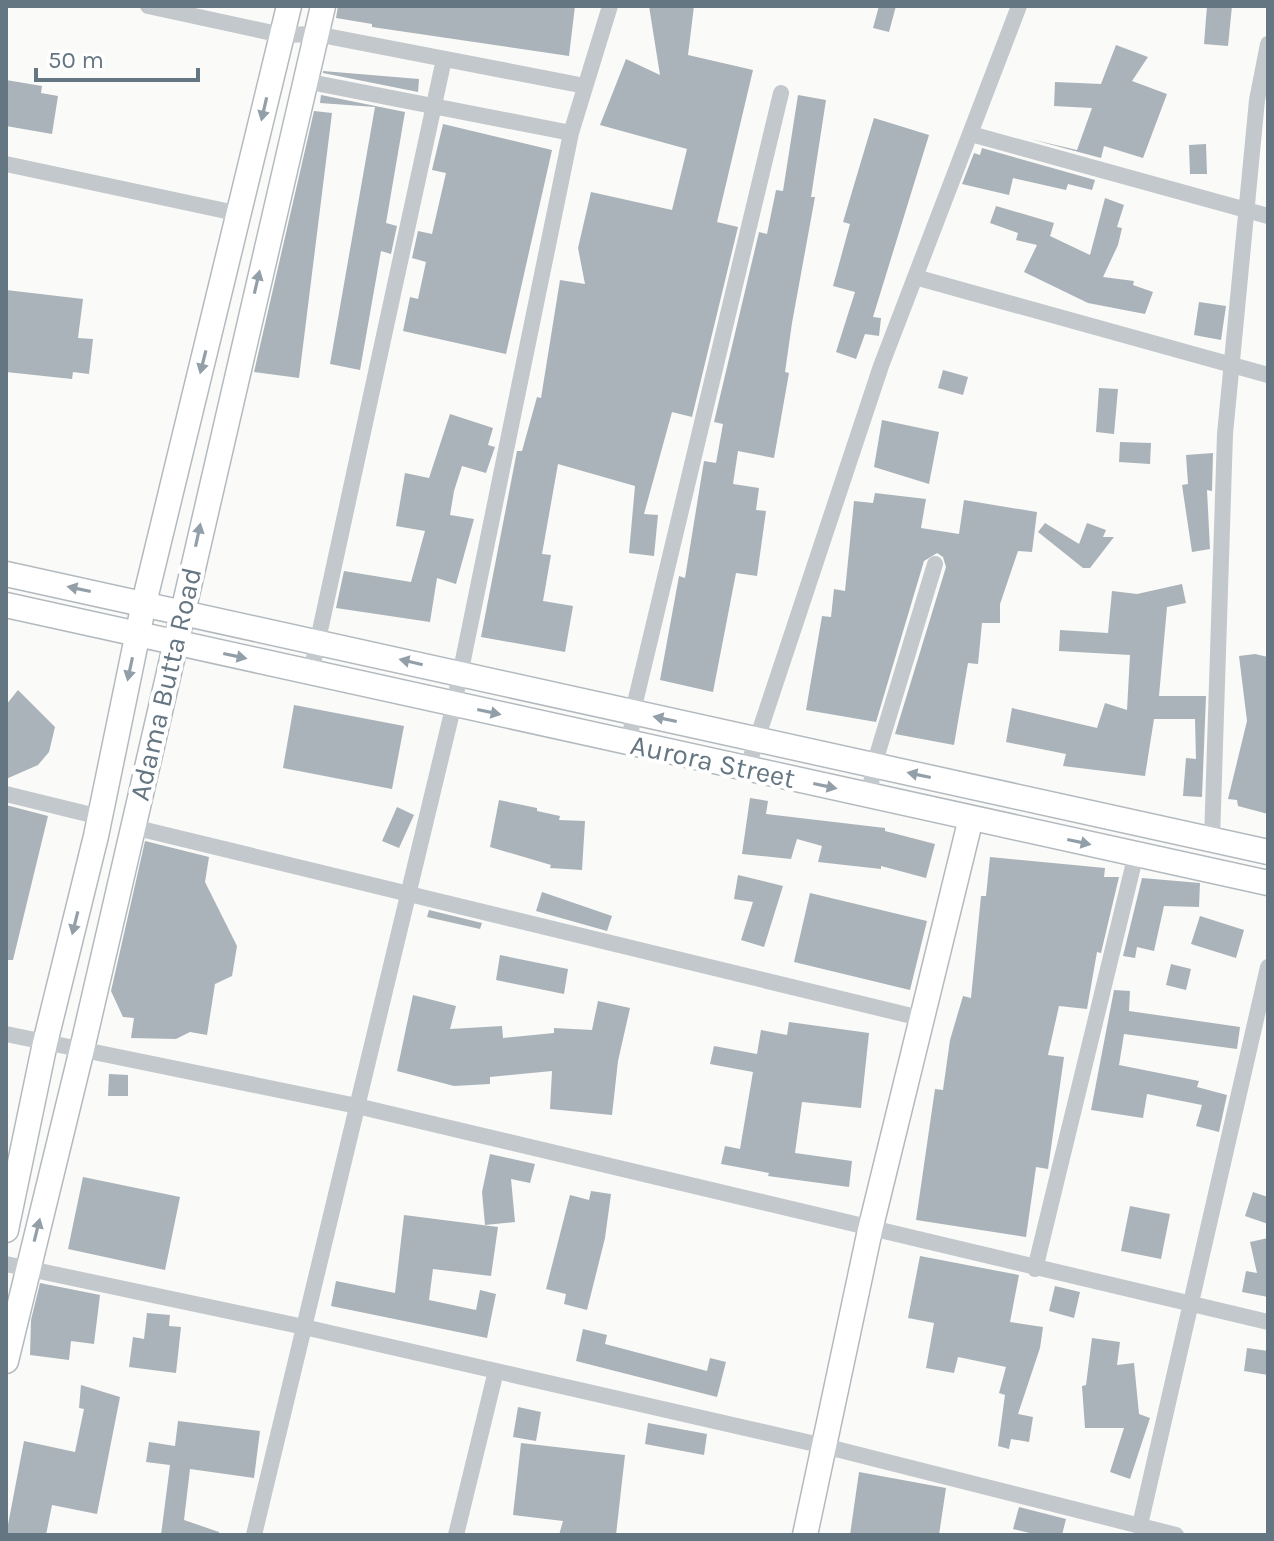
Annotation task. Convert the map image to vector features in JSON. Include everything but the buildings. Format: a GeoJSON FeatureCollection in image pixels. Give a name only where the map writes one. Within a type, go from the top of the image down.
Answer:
{"type":"FeatureCollection","features":[{"type":"Feature","properties":{"kind":"street"},"geometry":{"type":"LineString","coordinates":[[148,6],[282,35],[316,34],[585,86]]}},
{"type":"Feature","properties":{"kind":"street","name":"Adama Butta Road"},"geometry":{"type":"LineString","coordinates":[[6,1361],[16,1267],[82,1049],[133,827],[157,639],[144,603],[289,6]]}},
{"type":"Feature","properties":{"kind":"street","name":"Adama Butta Road"},"geometry":{"type":"LineString","coordinates":[[6,1230],[45,1043],[100,817],[157,639],[182,612],[323,6]]}},
{"type":"Feature","properties":{"kind":"street"},"geometry":{"type":"LineString","coordinates":[[254,1535],[454,704],[571,133],[610,6]]}},
{"type":"Feature","properties":{"kind":"street"},"geometry":{"type":"LineString","coordinates":[[747,769],[881,366],[1019,6]]}},
{"type":"Feature","properties":{"kind":"street"},"geometry":{"type":"LineString","coordinates":[[1212,839],[1225,434],[1257,100],[1268,44]]}},
{"type":"Feature","properties":{"kind":"street"},"geometry":{"type":"LineString","coordinates":[[311,672],[444,59]]}},
{"type":"Feature","properties":{"kind":"street"},"geometry":{"type":"LineString","coordinates":[[305,81],[571,133]]}},
{"type":"Feature","properties":{"kind":"street"},"geometry":{"type":"LineString","coordinates":[[630,743],[633,711],[781,93]]}},
{"type":"Feature","properties":{"kind":"street"},"geometry":{"type":"LineString","coordinates":[[971,134],[1268,216]]}},
{"type":"Feature","properties":{"kind":"street"},"geometry":{"type":"LineString","coordinates":[[6,164],[240,214]]}},
{"type":"Feature","properties":{"kind":"street"},"geometry":{"type":"LineString","coordinates":[[915,277],[1268,375]]}},
{"type":"Feature","properties":{"kind":"street"},"geometry":{"type":"LineString","coordinates":[[869,795],[874,765],[935,564]]}},
{"type":"Feature","properties":{"kind":"street","name":"Aurora Street"},"geometry":{"type":"LineString","coordinates":[[6,574],[1268,852]]}},
{"type":"Feature","properties":{"kind":"street","name":"Aurora Street"},"geometry":{"type":"LineString","coordinates":[[6,605],[1268,883]]}},
{"type":"Feature","properties":{"kind":"street"},"geometry":{"type":"LineString","coordinates":[[805,1535],[870,1230],[976,787]]}},
{"type":"Feature","properties":{"kind":"street"},"geometry":{"type":"LineString","coordinates":[[6,794],[100,817]]}},
{"type":"Feature","properties":{"kind":"street"},"geometry":{"type":"LineString","coordinates":[[133,827],[920,1018]]}},
{"type":"Feature","properties":{"kind":"street"},"geometry":{"type":"LineString","coordinates":[[1035,1269],[1136,854]]}},
{"type":"Feature","properties":{"kind":"street"},"geometry":{"type":"LineString","coordinates":[[1140,1525],[1188,1304],[1268,967]]}},
{"type":"Feature","properties":{"kind":"street"},"geometry":{"type":"LineString","coordinates":[[6,1034],[357,1106],[1268,1322]]}},
{"type":"Feature","properties":{"kind":"street"},"geometry":{"type":"LineString","coordinates":[[16,1267],[304,1327],[824,1446],[1176,1535]]}},
{"type":"Feature","properties":{"kind":"street"},"geometry":{"type":"LineString","coordinates":[[456,1535],[496,1371]]}}]}
